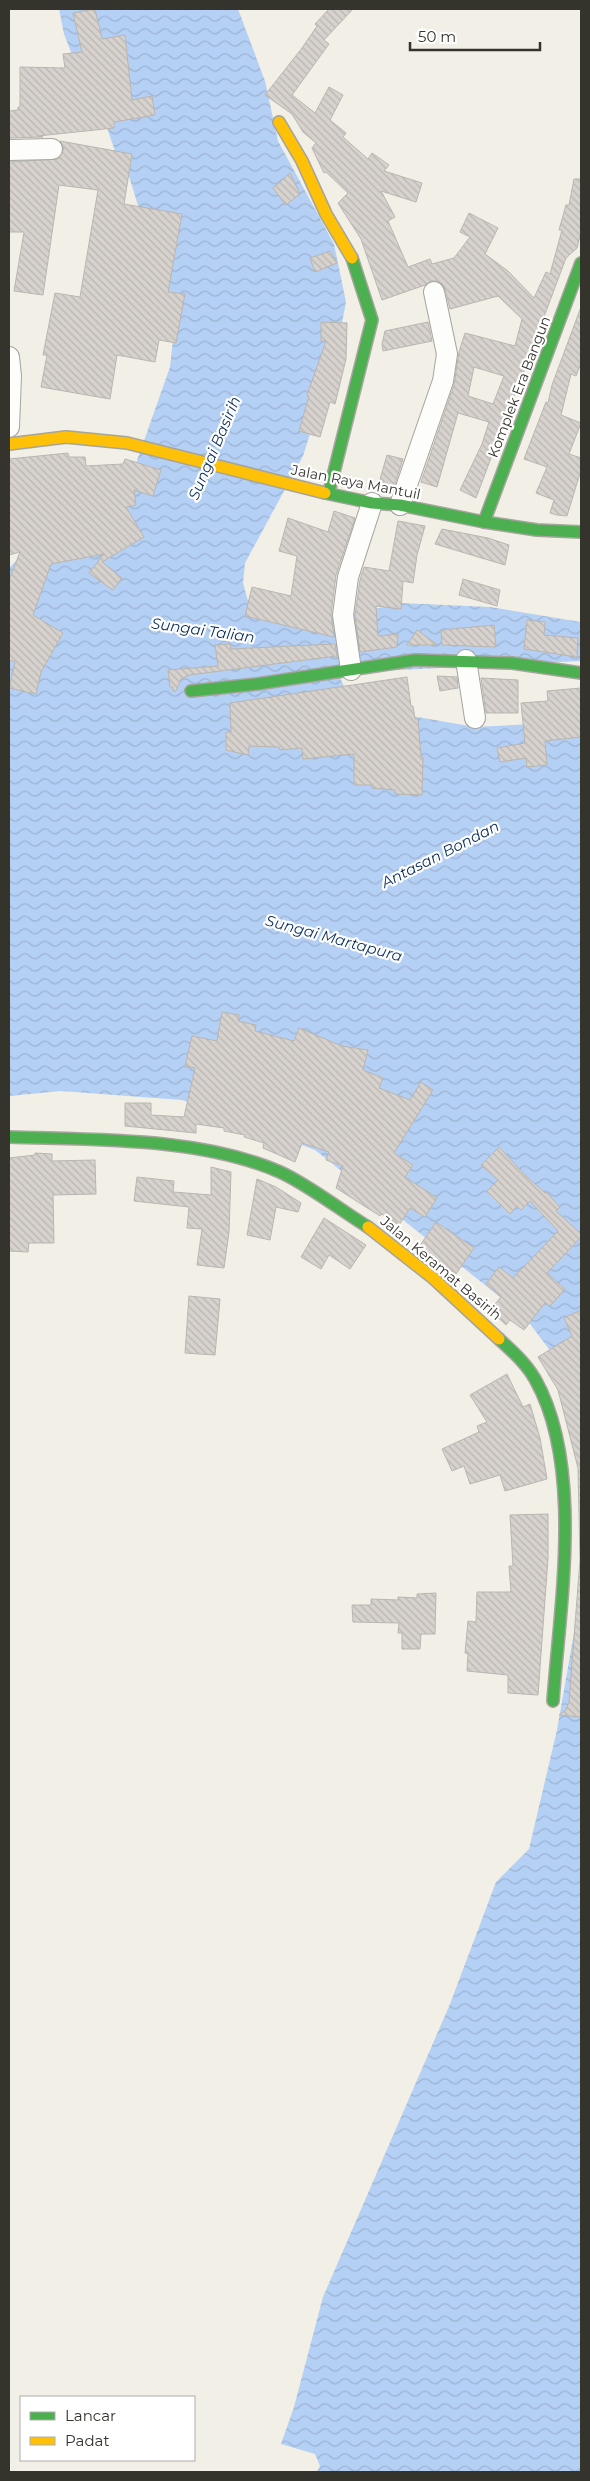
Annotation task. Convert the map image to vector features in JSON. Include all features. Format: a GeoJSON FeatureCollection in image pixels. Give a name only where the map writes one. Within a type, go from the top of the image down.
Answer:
{"type":"FeatureCollection","features":[{"type":"Feature","properties":{"kind":"street"},"geometry":{"type":"LineString","coordinates":[[279,122],[302,161],[326,214],[352,256],[372,320],[329,492]]}},
{"type":"Feature","properties":{"kind":"street"},"geometry":{"type":"LineString","coordinates":[[9,150],[52,149]]}},
{"type":"Feature","properties":{"kind":"street","name":"Komplek Era Bangun"},"geometry":{"type":"LineString","coordinates":[[484,522],[581,263]]}},
{"type":"Feature","properties":{"kind":"street"},"geometry":{"type":"LineString","coordinates":[[400,505],[443,381],[447,354],[434,292]]}},
{"type":"Feature","properties":{"kind":"street"},"geometry":{"type":"LineString","coordinates":[[9,357],[11,376],[9,427]]}},
{"type":"Feature","properties":{"kind":"street","name":"Jalan Raya Mantuil"},"geometry":{"type":"LineString","coordinates":[[9,444],[66,437],[128,443],[304,488],[372,503],[400,505],[484,522],[537,530],[581,532]]}},
{"type":"Feature","properties":{"kind":"street"},"geometry":{"type":"LineString","coordinates":[[351,670],[342,615],[348,577],[372,503]]}},
{"type":"Feature","properties":{"kind":"street"},"geometry":{"type":"LineString","coordinates":[[191,691],[257,684],[416,660],[512,662],[581,673]]}},
{"type":"Feature","properties":{"kind":"street"},"geometry":{"type":"LineString","coordinates":[[466,660],[475,718]]}},
{"type":"Feature","properties":{"kind":"street","name":"Jalan Keramat Basirih"},"geometry":{"type":"LineString","coordinates":[[9,1136],[102,1140],[203,1150],[256,1162],[283,1173],[374,1231],[433,1278],[521,1360],[534,1377],[543,1394],[555,1434],[563,1479],[564,1559],[553,1700]]}},
{"type":"Feature","properties":{"kind":"water"},"geometry":{"type":"Polygon","coordinates":[[[59,9],[238,9],[265,81],[278,141],[334,244],[346,302],[337,349],[303,456],[245,563],[243,583],[250,608],[300,626],[401,603],[490,607],[581,622],[581,661],[338,673],[346,691],[400,714],[475,727],[554,723],[581,718],[581,1421],[573,1381],[524,1316],[315,1150],[182,1100],[61,1091],[9,1096],[9,568],[25,552],[128,486],[170,367],[173,339],[171,314],[129,176],[116,154],[99,104],[74,60],[64,34],[59,9]]]}},
{"type":"Feature","properties":{"kind":"water"},"geometry":{"type":"Polygon","coordinates":[[[581,1593],[581,2472],[317,2472],[320,2466],[315,2454],[281,2444],[294,2407],[323,2297],[450,2004],[496,1882],[529,1849],[557,1730],[581,1593]]]}},
{"type":"Feature","properties":{"kind":"building"},"geometry":{"type":"Polygon","coordinates":[[[95,9],[102,39],[125,35],[132,100],[152,96],[155,115],[114,122],[114,128],[38,136],[43,137],[9,138],[9,111],[18,110],[18,107],[20,107],[20,67],[65,68],[63,54],[82,52],[73,13],[95,9]]]}},
{"type":"Feature","properties":{"kind":"building"},"geometry":{"type":"Polygon","coordinates":[[[329,9],[353,9],[324,40],[329,44],[292,95],[315,113],[329,87],[343,95],[330,120],[346,133],[343,137],[368,159],[372,153],[389,165],[384,171],[422,183],[416,202],[381,191],[395,217],[388,221],[408,267],[430,259],[432,264],[454,258],[470,237],[460,232],[469,213],[498,228],[485,254],[508,271],[534,298],[546,272],[550,274],[562,230],[559,230],[566,205],[569,205],[574,179],[581,179],[581,232],[577,248],[566,258],[476,498],[460,490],[482,444],[489,422],[458,413],[437,487],[421,482],[454,385],[459,352],[465,333],[515,346],[522,319],[498,296],[450,309],[445,289],[437,281],[431,281],[425,285],[382,300],[361,239],[338,203],[348,193],[326,172],[324,173],[312,148],[316,143],[303,132],[292,114],[265,95],[302,48],[317,26],[315,24],[329,9]],[[474,367],[468,396],[493,404],[504,376],[474,367]]]}},
{"type":"Feature","properties":{"kind":"building"},"geometry":{"type":"Polygon","coordinates":[[[60,141],[132,154],[124,204],[182,214],[168,292],[185,294],[176,343],[159,340],[155,362],[117,355],[110,399],[41,387],[47,355],[43,355],[55,293],[80,297],[98,190],[59,185],[43,295],[14,291],[24,232],[9,232],[9,162],[58,159],[64,149],[60,141]]]}},
{"type":"Feature","properties":{"kind":"building"},"geometry":{"type":"Polygon","coordinates":[[[290,173],[300,194],[286,205],[273,188],[290,173]]]}},
{"type":"Feature","properties":{"kind":"building"},"geometry":{"type":"Polygon","coordinates":[[[330,251],[337,263],[315,272],[310,258],[330,251]]]}},
{"type":"Feature","properties":{"kind":"building"},"geometry":{"type":"Polygon","coordinates":[[[581,307],[581,363],[576,376],[571,374],[561,415],[581,423],[569,454],[581,458],[581,470],[567,516],[550,513],[554,500],[536,493],[547,467],[524,459],[546,402],[548,403],[552,385],[581,307]]]}},
{"type":"Feature","properties":{"kind":"building"},"geometry":{"type":"Polygon","coordinates":[[[321,322],[347,323],[346,359],[335,404],[330,402],[320,437],[299,431],[309,396],[307,395],[326,341],[321,341],[321,322]]]}},
{"type":"Feature","properties":{"kind":"building"},"geometry":{"type":"Polygon","coordinates":[[[428,322],[432,341],[383,351],[382,344],[385,331],[428,322]]]}},
{"type":"Feature","properties":{"kind":"building"},"geometry":{"type":"Polygon","coordinates":[[[68,453],[69,457],[85,457],[86,466],[123,464],[125,459],[161,470],[153,496],[134,490],[136,505],[126,507],[144,537],[102,562],[122,578],[113,590],[89,573],[104,554],[51,564],[33,615],[63,633],[41,672],[36,694],[9,688],[15,662],[9,660],[9,580],[20,552],[9,555],[9,459],[68,453]]]}},
{"type":"Feature","properties":{"kind":"building"},"geometry":{"type":"Polygon","coordinates":[[[387,455],[403,459],[394,487],[379,483],[387,455]]]}},
{"type":"Feature","properties":{"kind":"building"},"geometry":{"type":"Polygon","coordinates":[[[334,511],[355,518],[336,575],[331,614],[334,637],[245,616],[252,587],[291,596],[297,556],[279,551],[288,518],[328,532],[334,511]]]}},
{"type":"Feature","properties":{"kind":"building"},"geometry":{"type":"Polygon","coordinates":[[[398,521],[425,526],[417,555],[413,583],[403,581],[401,609],[376,606],[378,636],[398,634],[397,647],[360,652],[355,615],[360,580],[364,567],[389,571],[398,521]]]}},
{"type":"Feature","properties":{"kind":"building"},"geometry":{"type":"Polygon","coordinates":[[[442,529],[488,538],[509,545],[505,565],[435,544],[442,529]]]}},
{"type":"Feature","properties":{"kind":"building"},"geometry":{"type":"Polygon","coordinates":[[[463,579],[500,590],[497,606],[459,595],[463,579]]]}},
{"type":"Feature","properties":{"kind":"building"},"geometry":{"type":"Polygon","coordinates":[[[527,620],[545,622],[544,635],[578,638],[577,657],[524,649],[527,620]]]}},
{"type":"Feature","properties":{"kind":"building"},"geometry":{"type":"Polygon","coordinates":[[[494,625],[496,647],[442,645],[441,630],[494,625]]]}},
{"type":"Feature","properties":{"kind":"building"},"geometry":{"type":"Polygon","coordinates":[[[417,630],[438,645],[407,645],[417,630]]]}},
{"type":"Feature","properties":{"kind":"building"},"geometry":{"type":"Polygon","coordinates":[[[230,644],[231,649],[335,644],[337,656],[189,675],[181,679],[176,691],[173,691],[173,687],[170,687],[168,670],[218,666],[215,645],[230,644]]]}},
{"type":"Feature","properties":{"kind":"building"},"geometry":{"type":"Polygon","coordinates":[[[437,676],[457,677],[458,688],[440,691],[437,676]]]}},
{"type":"Feature","properties":{"kind":"building"},"geometry":{"type":"Polygon","coordinates":[[[407,677],[411,706],[413,706],[415,719],[418,719],[421,757],[423,757],[422,795],[395,794],[395,790],[372,788],[372,785],[354,785],[354,754],[303,759],[302,748],[280,750],[279,747],[249,746],[248,755],[226,750],[226,732],[231,732],[230,703],[407,677]]]}},
{"type":"Feature","properties":{"kind":"building"},"geometry":{"type":"Polygon","coordinates":[[[481,678],[518,680],[518,713],[486,713],[481,678]]]}},
{"type":"Feature","properties":{"kind":"building"},"geometry":{"type":"Polygon","coordinates":[[[581,688],[581,737],[545,741],[547,765],[527,767],[526,758],[500,762],[497,748],[525,743],[521,703],[548,701],[547,691],[581,688]]]}},
{"type":"Feature","properties":{"kind":"building"},"geometry":{"type":"Polygon","coordinates":[[[222,1012],[239,1015],[238,1021],[256,1025],[255,1031],[294,1041],[299,1028],[342,1046],[368,1050],[363,1070],[383,1078],[379,1088],[410,1100],[421,1082],[433,1090],[394,1153],[413,1165],[405,1177],[437,1198],[425,1217],[410,1208],[399,1225],[382,1214],[380,1216],[336,1188],[343,1166],[326,1160],[329,1152],[302,1143],[295,1162],[263,1148],[264,1143],[244,1137],[245,1135],[224,1131],[224,1128],[196,1124],[196,1133],[125,1126],[125,1103],[151,1103],[151,1115],[184,1117],[195,1068],[185,1066],[192,1036],[217,1041],[222,1012]]]}},
{"type":"Feature","properties":{"kind":"building"},"geometry":{"type":"Polygon","coordinates":[[[499,1147],[526,1176],[546,1192],[560,1207],[556,1211],[581,1234],[581,1237],[547,1273],[565,1289],[550,1306],[545,1303],[524,1330],[510,1320],[506,1325],[490,1310],[501,1297],[486,1284],[499,1267],[513,1278],[558,1231],[530,1201],[521,1210],[517,1206],[510,1214],[487,1191],[498,1180],[481,1165],[499,1147]]]}},
{"type":"Feature","properties":{"kind":"building"},"geometry":{"type":"Polygon","coordinates":[[[35,1153],[52,1154],[52,1161],[95,1160],[96,1194],[53,1195],[54,1243],[29,1243],[28,1252],[9,1251],[9,1158],[35,1155],[35,1153]]]}},
{"type":"Feature","properties":{"kind":"building"},"geometry":{"type":"Polygon","coordinates":[[[211,1167],[231,1172],[229,1232],[224,1268],[197,1265],[202,1229],[187,1228],[189,1207],[134,1201],[137,1177],[174,1181],[173,1192],[211,1195],[211,1167]]]}},
{"type":"Feature","properties":{"kind":"building"},"geometry":{"type":"Polygon","coordinates":[[[257,1179],[276,1187],[301,1203],[298,1212],[276,1207],[270,1240],[247,1235],[257,1179]]]}},
{"type":"Feature","properties":{"kind":"building"},"geometry":{"type":"Polygon","coordinates":[[[324,1218],[366,1245],[350,1269],[329,1255],[321,1269],[301,1257],[324,1218]]]}},
{"type":"Feature","properties":{"kind":"building"},"geometry":{"type":"Polygon","coordinates":[[[436,1222],[474,1248],[456,1274],[419,1247],[436,1222]]]}},
{"type":"Feature","properties":{"kind":"building"},"geometry":{"type":"Polygon","coordinates":[[[189,1296],[220,1299],[215,1355],[185,1353],[189,1296]]]}},
{"type":"Feature","properties":{"kind":"building"},"geometry":{"type":"Polygon","coordinates":[[[581,1310],[581,1717],[559,1715],[566,1710],[569,1702],[580,1560],[578,1468],[558,1390],[538,1357],[572,1336],[564,1318],[581,1310]]]}},
{"type":"Feature","properties":{"kind":"building"},"geometry":{"type":"Polygon","coordinates":[[[507,1374],[523,1407],[530,1404],[540,1438],[547,1479],[505,1491],[500,1475],[470,1484],[464,1466],[452,1471],[442,1449],[479,1432],[477,1426],[487,1422],[470,1395],[507,1374]]]}},
{"type":"Feature","properties":{"kind":"building"},"geometry":{"type":"Polygon","coordinates":[[[548,1514],[548,1558],[538,1695],[508,1693],[508,1675],[467,1671],[468,1654],[465,1653],[468,1621],[476,1622],[477,1592],[511,1592],[509,1566],[513,1566],[510,1515],[548,1514]]]}},
{"type":"Feature","properties":{"kind":"building"},"geometry":{"type":"Polygon","coordinates":[[[436,1593],[435,1634],[421,1634],[420,1649],[402,1649],[402,1633],[398,1633],[399,1623],[353,1622],[352,1605],[371,1605],[371,1599],[398,1600],[398,1597],[417,1598],[417,1594],[436,1593]]]}},
{"type":"Feature","properties":{"kind":"traffic: fast"},"geometry":{"type":"LineString","coordinates":[[329,492],[372,320],[352,258]]}},
{"type":"Feature","properties":{"kind":"traffic: fast"},"geometry":{"type":"LineString","coordinates":[[484,522],[581,263]]}},
{"type":"Feature","properties":{"kind":"traffic: fast"},"geometry":{"type":"LineString","coordinates":[[325,493],[372,503],[400,505],[484,522],[537,530],[581,532]]}},
{"type":"Feature","properties":{"kind":"traffic: fast"},"geometry":{"type":"LineString","coordinates":[[191,691],[257,684],[415,660],[512,663],[581,673]]}},
{"type":"Feature","properties":{"kind":"traffic: fast"},"geometry":{"type":"LineString","coordinates":[[9,1137],[147,1142],[216,1152],[280,1172],[313,1190],[368,1227]]}},
{"type":"Feature","properties":{"kind":"traffic: fast"},"geometry":{"type":"LineString","coordinates":[[499,1339],[523,1362],[535,1379],[550,1414],[559,1452],[564,1493],[565,1536],[553,1701]]}},
{"type":"Feature","properties":{"kind":"traffic: slow"},"geometry":{"type":"LineString","coordinates":[[279,122],[302,161],[326,214],[352,258]]}},
{"type":"Feature","properties":{"kind":"traffic: slow"},"geometry":{"type":"LineString","coordinates":[[9,444],[66,437],[127,443],[325,493]]}},
{"type":"Feature","properties":{"kind":"traffic: slow"},"geometry":{"type":"LineString","coordinates":[[368,1227],[433,1278],[499,1339]]}},
{"type":"Feature","properties":{"kind":"water label","name":"Sungai Basirih"},"geometry":{"type":"Point","coordinates":[214,448]}},
{"type":"Feature","properties":{"kind":"water label","name":"Sungai Talian"},"geometry":{"type":"Point","coordinates":[203,630]}},
{"type":"Feature","properties":{"kind":"water label","name":"Antasan Bondan"},"geometry":{"type":"Point","coordinates":[440,854]}},
{"type":"Feature","properties":{"kind":"water label","name":"Sungai Martapura"},"geometry":{"type":"Point","coordinates":[334,938]}}]}
